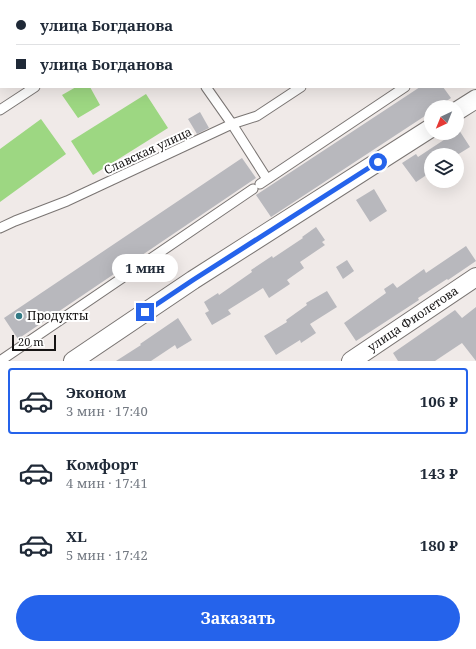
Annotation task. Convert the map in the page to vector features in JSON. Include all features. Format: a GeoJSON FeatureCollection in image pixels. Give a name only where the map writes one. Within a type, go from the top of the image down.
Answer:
{"type":"FeatureCollection","features":[{"type":"Feature","properties":{"kind":"street"},"geometry":{"type":"LineString","coordinates":[[73,361],[193,280],[424,132]]}},
{"type":"Feature","properties":{"kind":"street","name":"улица Фиолетова"},"geometry":{"type":"LineString","coordinates":[[351,361],[476,277]]}},
{"type":"Feature","properties":{"kind":"lane"},"geometry":{"type":"LineString","coordinates":[[0,110],[33,88]]}},
{"type":"Feature","properties":{"kind":"lane"},"geometry":{"type":"LineString","coordinates":[[207,88],[232,124],[260,184]]}},
{"type":"Feature","properties":{"kind":"lane","name":"Славская улица"},"geometry":{"type":"LineString","coordinates":[[0,228],[67,201],[232,124],[257,116],[299,88]]}},
{"type":"Feature","properties":{"kind":"lane"},"geometry":{"type":"LineString","coordinates":[[0,361],[404,88]]}},
{"type":"Feature","properties":{"kind":"green space"},"geometry":{"type":"Polygon","coordinates":[[[74,88],[91,88],[100,105],[78,118],[62,95],[74,88]]]}},
{"type":"Feature","properties":{"kind":"green space"},"geometry":{"type":"Polygon","coordinates":[[[146,94],[168,128],[93,175],[71,141],[146,94]]]}},
{"type":"Feature","properties":{"kind":"green space"},"geometry":{"type":"Polygon","coordinates":[[[41,119],[66,154],[0,202],[0,149],[41,119]]]}},
{"type":"Feature","properties":{"kind":"building"},"geometry":{"type":"Polygon","coordinates":[[[418,88],[444,88],[451,98],[448,100],[424,100],[424,117],[271,217],[256,195],[418,88]]]}},
{"type":"Feature","properties":{"kind":"building"},"geometry":{"type":"Polygon","coordinates":[[[200,112],[209,128],[197,134],[188,119],[200,112]]]}},
{"type":"Feature","properties":{"kind":"building"},"geometry":{"type":"Polygon","coordinates":[[[464,138],[470,147],[464,151],[464,148],[432,148],[444,140],[464,140],[464,138]]]}},
{"type":"Feature","properties":{"kind":"building"},"geometry":{"type":"Polygon","coordinates":[[[424,153],[424,177],[416,182],[402,163],[416,154],[418,157],[424,153]]]}},
{"type":"Feature","properties":{"kind":"building"},"geometry":{"type":"Polygon","coordinates":[[[242,158],[256,178],[18,339],[4,318],[242,158]]]}},
{"type":"Feature","properties":{"kind":"building"},"geometry":{"type":"Polygon","coordinates":[[[374,189],[387,211],[370,222],[356,200],[374,189]]]}},
{"type":"Feature","properties":{"kind":"building"},"geometry":{"type":"Polygon","coordinates":[[[316,227],[325,240],[322,242],[325,245],[300,262],[304,268],[287,280],[290,284],[269,298],[263,288],[228,310],[231,314],[212,325],[205,313],[209,311],[204,302],[218,293],[219,295],[252,272],[251,270],[272,256],[273,258],[303,238],[302,237],[316,227]]]}},
{"type":"Feature","properties":{"kind":"building"},"geometry":{"type":"Polygon","coordinates":[[[466,246],[476,261],[418,298],[419,300],[356,341],[344,323],[386,293],[384,289],[393,283],[397,288],[424,269],[426,273],[466,246]]]}},
{"type":"Feature","properties":{"kind":"building"},"geometry":{"type":"Polygon","coordinates":[[[347,260],[354,271],[343,279],[336,267],[347,260]]]}},
{"type":"Feature","properties":{"kind":"building"},"geometry":{"type":"Polygon","coordinates":[[[327,291],[337,307],[310,324],[316,333],[301,343],[300,340],[276,355],[264,336],[287,322],[286,320],[307,305],[306,303],[327,291]]]}},
{"type":"Feature","properties":{"kind":"building"},"geometry":{"type":"Polygon","coordinates":[[[476,307],[476,361],[462,343],[435,361],[398,361],[393,353],[455,310],[462,318],[476,307]]]}},
{"type":"Feature","properties":{"kind":"building"},"geometry":{"type":"Polygon","coordinates":[[[178,318],[192,340],[177,349],[175,345],[151,361],[116,361],[141,345],[140,344],[178,318]]]}},
{"type":"Feature","properties":{"kind":"place","name":"Продукты"},"geometry":{"type":"Point","coordinates":[19,316]}},
{"type":"Feature","properties":{"kind":"route"},"geometry":{"type":"LineString","coordinates":[[145,312],[378,162]]}}]}
